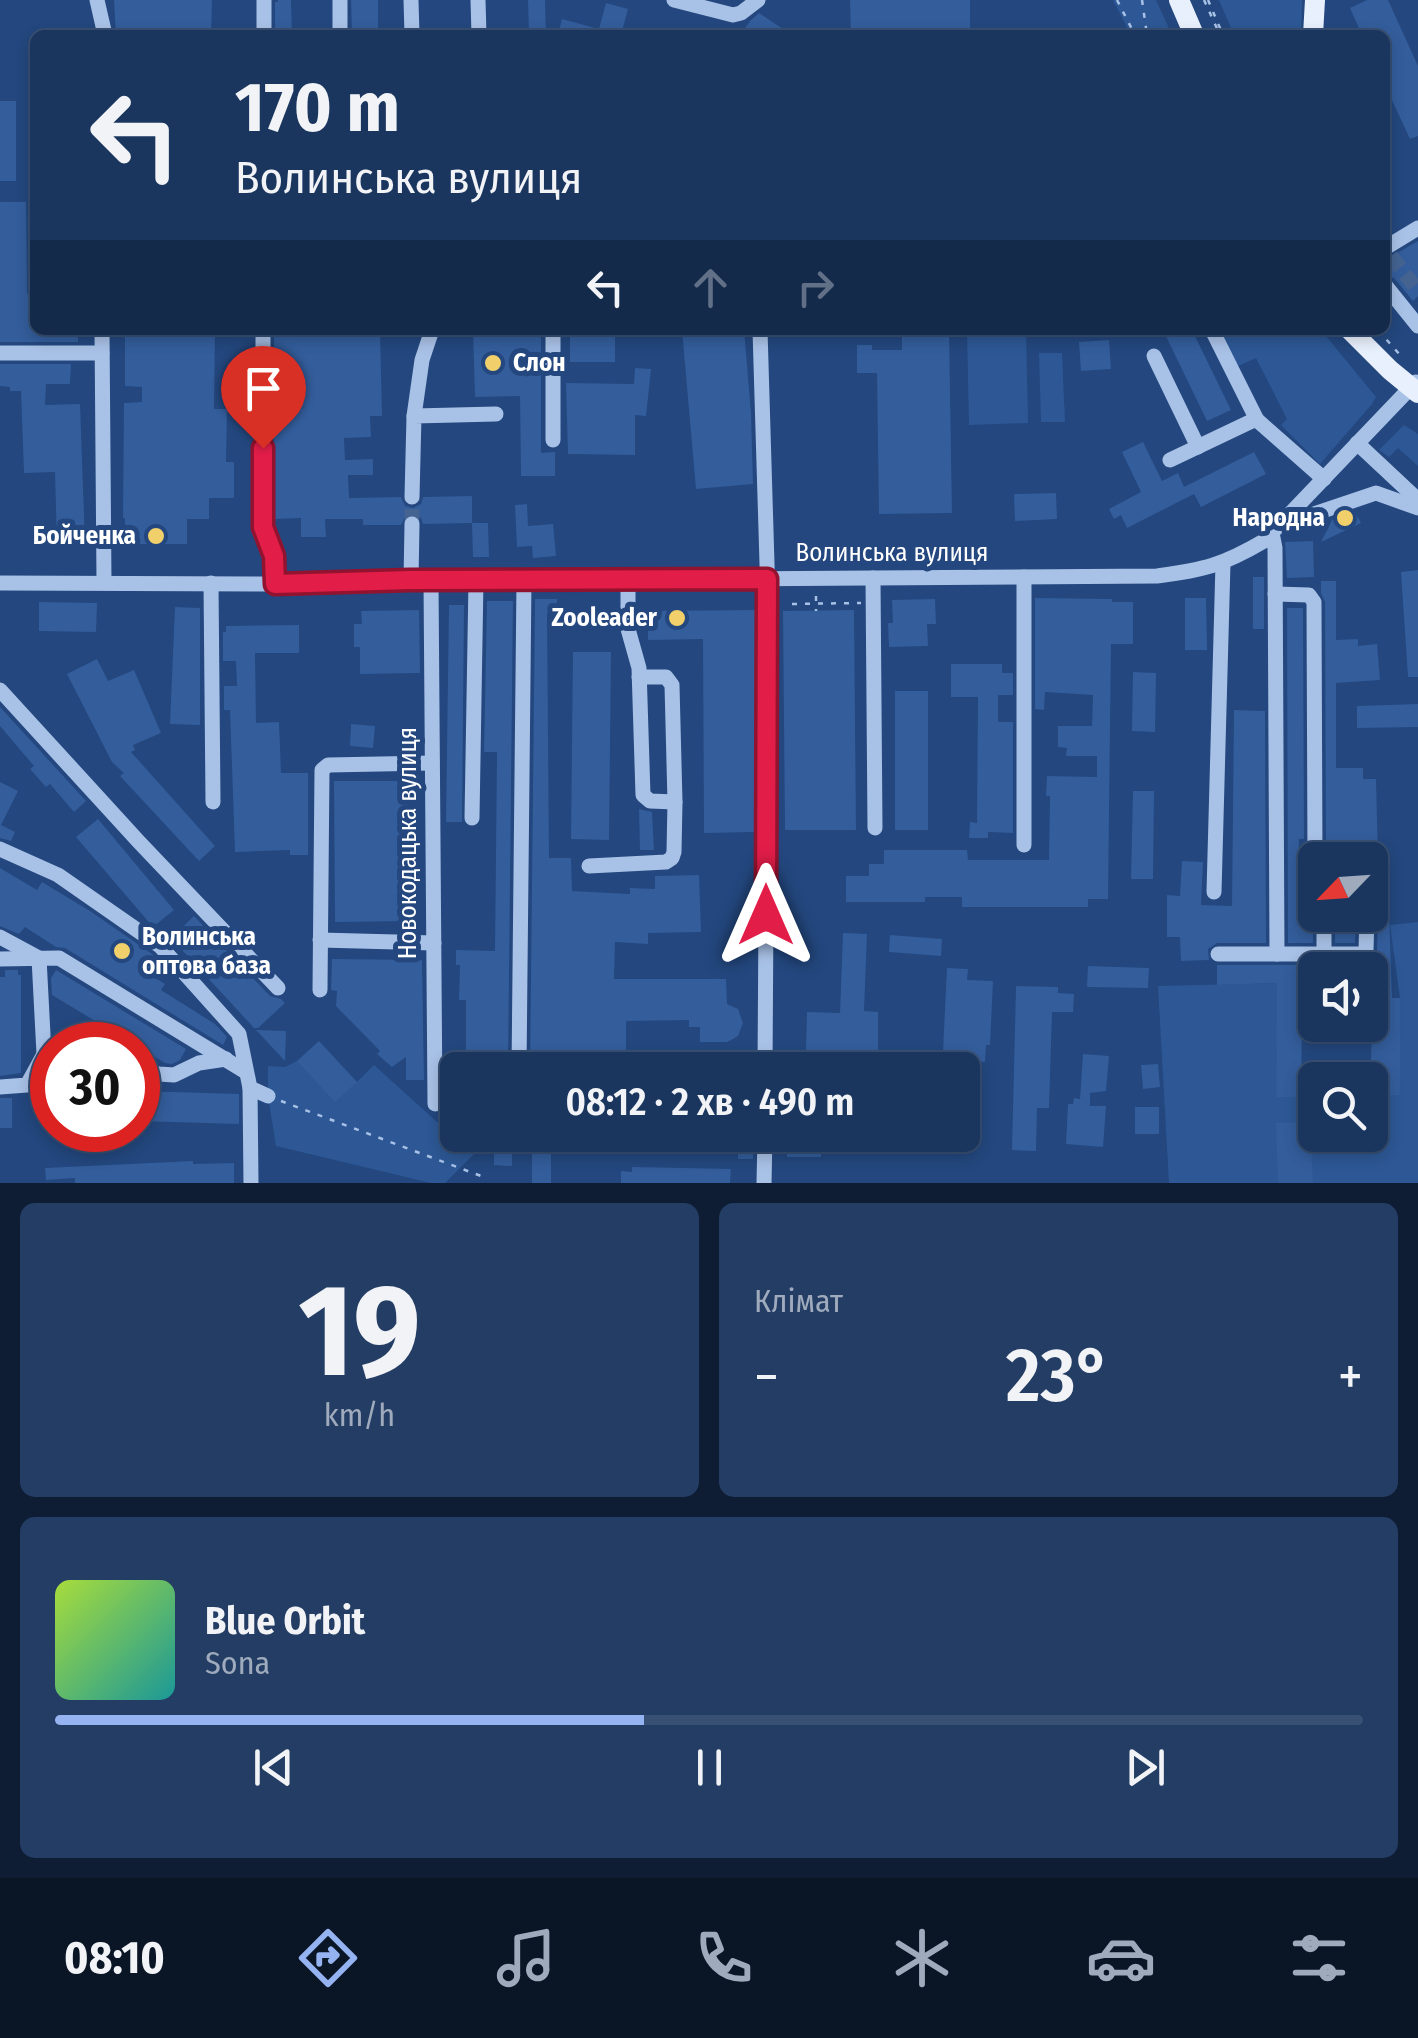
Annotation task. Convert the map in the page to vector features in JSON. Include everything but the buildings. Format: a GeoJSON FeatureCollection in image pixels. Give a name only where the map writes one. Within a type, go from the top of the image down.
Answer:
{"type":"FeatureCollection","features":[{"type":"Feature","properties":{"kind":"main road"},"geometry":{"type":"LineString","coordinates":[[1179,0],[1192,30]]}},
{"type":"Feature","properties":{"kind":"main road"},"geometry":{"type":"LineString","coordinates":[[1312,30],[1314,0]]}},
{"type":"Feature","properties":{"kind":"main road"},"geometry":{"type":"LineString","coordinates":[[1356,335],[1416,387]]}},
{"type":"Feature","properties":{"kind":"street"},"geometry":{"type":"LineString","coordinates":[[97,0],[104,30]]}},
{"type":"Feature","properties":{"kind":"street"},"geometry":{"type":"LineString","coordinates":[[264,0],[264,30]]}},
{"type":"Feature","properties":{"kind":"street"},"geometry":{"type":"LineString","coordinates":[[340,0],[340,30]]}},
{"type":"Feature","properties":{"kind":"street"},"geometry":{"type":"LineString","coordinates":[[411,0],[412,30]]}},
{"type":"Feature","properties":{"kind":"street"},"geometry":{"type":"LineString","coordinates":[[478,0],[479,30]]}},
{"type":"Feature","properties":{"kind":"street"},"geometry":{"type":"LineString","coordinates":[[674,0],[732,15],[758,0]]}},
{"type":"Feature","properties":{"kind":"street"},"geometry":{"type":"LineString","coordinates":[[1390,249],[1418,228]]}},
{"type":"Feature","properties":{"kind":"street"},"geometry":{"type":"LineString","coordinates":[[1390,291],[1418,326]]}},
{"type":"Feature","properties":{"kind":"street"},"geometry":{"type":"LineString","coordinates":[[102,335],[104,582]]}},
{"type":"Feature","properties":{"kind":"street"},"geometry":{"type":"LineString","coordinates":[[263,335],[263,527],[274,556],[275,584]]}},
{"type":"Feature","properties":{"kind":"street"},"geometry":{"type":"LineString","coordinates":[[412,497],[414,416],[422,360],[430,335]]}},
{"type":"Feature","properties":{"kind":"street"},"geometry":{"type":"LineString","coordinates":[[554,335],[554,440]]}},
{"type":"Feature","properties":{"kind":"street"},"geometry":{"type":"LineString","coordinates":[[760,335],[767,579],[765,1052]]}},
{"type":"Feature","properties":{"kind":"street"},"geometry":{"type":"LineString","coordinates":[[1214,335],[1257,420],[1324,479]]}},
{"type":"Feature","properties":{"kind":"street"},"geometry":{"type":"LineString","coordinates":[[0,352],[102,353]]}},
{"type":"Feature","properties":{"kind":"street"},"geometry":{"type":"LineString","coordinates":[[1154,356],[1198,446]]}},
{"type":"Feature","properties":{"kind":"street","name":"Волинська вулиця"},"geometry":{"type":"LineString","coordinates":[[0,583],[1157,576],[1202,571],[1264,541],[1416,387]]}},
{"type":"Feature","properties":{"kind":"street"},"geometry":{"type":"LineString","coordinates":[[414,416],[496,414]]}},
{"type":"Feature","properties":{"kind":"street"},"geometry":{"type":"LineString","coordinates":[[1170,460],[1257,420]]}},
{"type":"Feature","properties":{"kind":"street"},"geometry":{"type":"LineString","coordinates":[[1357,443],[1418,500]]}},
{"type":"Feature","properties":{"kind":"street"},"geometry":{"type":"LineString","coordinates":[[1289,516],[1299,519],[1376,493],[1418,508]]}},
{"type":"Feature","properties":{"kind":"street"},"geometry":{"type":"LineString","coordinates":[[410,580],[412,524]]}},
{"type":"Feature","properties":{"kind":"street"},"geometry":{"type":"LineString","coordinates":[[1272,532],[1277,954]]}},
{"type":"Feature","properties":{"kind":"street"},"geometry":{"type":"LineString","coordinates":[[1214,892],[1223,562]]}},
{"type":"Feature","properties":{"kind":"street"},"geometry":{"type":"LineString","coordinates":[[1024,577],[1024,846]]}},
{"type":"Feature","properties":{"kind":"street"},"geometry":{"type":"LineString","coordinates":[[873,578],[875,828]]}},
{"type":"Feature","properties":{"kind":"street"},"geometry":{"type":"LineString","coordinates":[[472,818],[476,580]]}},
{"type":"Feature","properties":{"kind":"street"},"geometry":{"type":"LineString","coordinates":[[519,1052],[524,580]]}},
{"type":"Feature","properties":{"kind":"street"},"geometry":{"type":"LineString","coordinates":[[628,580],[628,629],[639,668],[643,795],[650,801],[675,802]]}},
{"type":"Feature","properties":{"kind":"street","name":"Новокодацька вулиця"},"geometry":{"type":"LineString","coordinates":[[431,581],[435,1104]]}},
{"type":"Feature","properties":{"kind":"street"},"geometry":{"type":"LineString","coordinates":[[211,583],[213,802]]}},
{"type":"Feature","properties":{"kind":"street"},"geometry":{"type":"LineString","coordinates":[[1275,594],[1309,595],[1314,602],[1315,842]]}},
{"type":"Feature","properties":{"kind":"street"},"geometry":{"type":"LineString","coordinates":[[589,866],[666,862],[672,858],[676,842],[672,685],[666,677],[639,677]]}},
{"type":"Feature","properties":{"kind":"street"},"geometry":{"type":"LineString","coordinates":[[0,690],[278,988]]}},
{"type":"Feature","properties":{"kind":"street"},"geometry":{"type":"LineString","coordinates":[[320,990],[322,770],[328,764],[432,763]]}},
{"type":"Feature","properties":{"kind":"street"},"geometry":{"type":"LineString","coordinates":[[0,849],[58,875],[160,946],[239,1034],[248,1080],[251,1183]]}},
{"type":"Feature","properties":{"kind":"street"},"geometry":{"type":"LineString","coordinates":[[0,937],[39,958]]}},
{"type":"Feature","properties":{"kind":"street"},"geometry":{"type":"LineString","coordinates":[[320,940],[434,942]]}},
{"type":"Feature","properties":{"kind":"street"},"geometry":{"type":"LineString","coordinates":[[1218,954],[1298,954]]}},
{"type":"Feature","properties":{"kind":"street"},"geometry":{"type":"LineString","coordinates":[[39,958],[45,1022]]}},
{"type":"Feature","properties":{"kind":"street"},"geometry":{"type":"LineString","coordinates":[[0,959],[59,958],[226,1059],[268,1096]]}},
{"type":"Feature","properties":{"kind":"street"},"geometry":{"type":"LineString","coordinates":[[160,1074],[174,1075],[199,1063],[226,1059]]}},
{"type":"Feature","properties":{"kind":"street"},"geometry":{"type":"LineString","coordinates":[[0,1087],[27,1085],[30,1081]]}},
{"type":"Feature","properties":{"kind":"street"},"geometry":{"type":"LineString","coordinates":[[764,1152],[764,1183]]}},
{"type":"Feature","properties":{"kind":"path"},"geometry":{"type":"LineString","coordinates":[[1117,0],[1132,30]]}},
{"type":"Feature","properties":{"kind":"path"},"geometry":{"type":"LineString","coordinates":[[1142,0],[1147,30]]}},
{"type":"Feature","properties":{"kind":"path"},"geometry":{"type":"LineString","coordinates":[[1206,0],[1219,30]]}},
{"type":"Feature","properties":{"kind":"path"},"geometry":{"type":"LineString","coordinates":[[1383,335],[1407,362]]}},
{"type":"Feature","properties":{"kind":"path"},"geometry":{"type":"LineString","coordinates":[[816,596],[816,611]]}},
{"type":"Feature","properties":{"kind":"path"},"geometry":{"type":"LineString","coordinates":[[792,604],[874,603]]}},
{"type":"Feature","properties":{"kind":"path"},"geometry":{"type":"LineString","coordinates":[[268,1096],[481,1176]]}},
{"type":"Feature","properties":{"kind":"shaded area"},"geometry":{"type":"Polygon","coordinates":[[[1113,0],[1156,0],[1170,30],[1128,30],[1113,0]]]}},
{"type":"Feature","properties":{"kind":"shaded area"},"geometry":{"type":"Polygon","coordinates":[[[1219,0],[1302,0],[1301,30],[1232,30],[1219,0]]]}},
{"type":"Feature","properties":{"kind":"shaded area"},"geometry":{"type":"Polygon","coordinates":[[[967,335],[1026,335],[1028,423],[969,425],[967,335]]]}},
{"type":"Feature","properties":{"kind":"shaded area"},"geometry":{"type":"Polygon","coordinates":[[[1219,335],[1325,335],[1376,397],[1320,464],[1281,425],[1287,419],[1256,358],[1236,367],[1219,335]]]}},
{"type":"Feature","properties":{"kind":"shaded area"},"geometry":{"type":"Polygon","coordinates":[[[1039,353],[1062,353],[1065,422],[1041,422],[1039,353]]]}},
{"type":"Feature","properties":{"kind":"shaded area"},"geometry":{"type":"Polygon","coordinates":[[[1404,425],[1418,434],[1418,466],[1398,448],[1389,457],[1379,450],[1404,425]]]}},
{"type":"Feature","properties":{"kind":"shaded area"},"geometry":{"type":"Polygon","coordinates":[[[1418,922],[1418,1183],[1169,1183],[1158,986],[1278,983],[1276,1097],[1298,1096],[1298,1152],[1388,1152],[1388,1094],[1400,1094],[1400,998],[1390,925],[1418,922]]]}},
{"type":"Feature","properties":{"kind":"shaded area"},"geometry":{"type":"Polygon","coordinates":[[[297,1061],[357,1082],[374,1065],[440,1125],[440,1152],[475,1153],[445,1183],[431,1183],[276,1146],[268,1066],[285,1067],[297,1061]]]}},
{"type":"Feature","properties":{"kind":"tunnel"},"geometry":{"type":"LineString","coordinates":[[1391,256],[1418,291]]}},
{"type":"Feature","properties":{"kind":"tunnel"},"geometry":{"type":"LineString","coordinates":[[412,497],[412,524]]}},
{"type":"Feature","properties":{"kind":"place","name":"Слон"},"geometry":{"type":"Point","coordinates":[493,363]}},
{"type":"Feature","properties":{"kind":"place","name":"Народна"},"geometry":{"type":"Point","coordinates":[1345,518]}},
{"type":"Feature","properties":{"kind":"place","name":"Бойченка"},"geometry":{"type":"Point","coordinates":[156,536]}},
{"type":"Feature","properties":{"kind":"place","name":"Zooleader"},"geometry":{"type":"Point","coordinates":[677,618]}},
{"type":"Feature","properties":{"kind":"place","name":"Волинська оптова база"},"geometry":{"type":"Point","coordinates":[122,951]}},
{"type":"Feature","properties":{"kind":"route"},"geometry":{"type":"LineString","coordinates":[[263,448],[263,527],[274,556],[275,584],[767,579],[766,915]]}}]}
